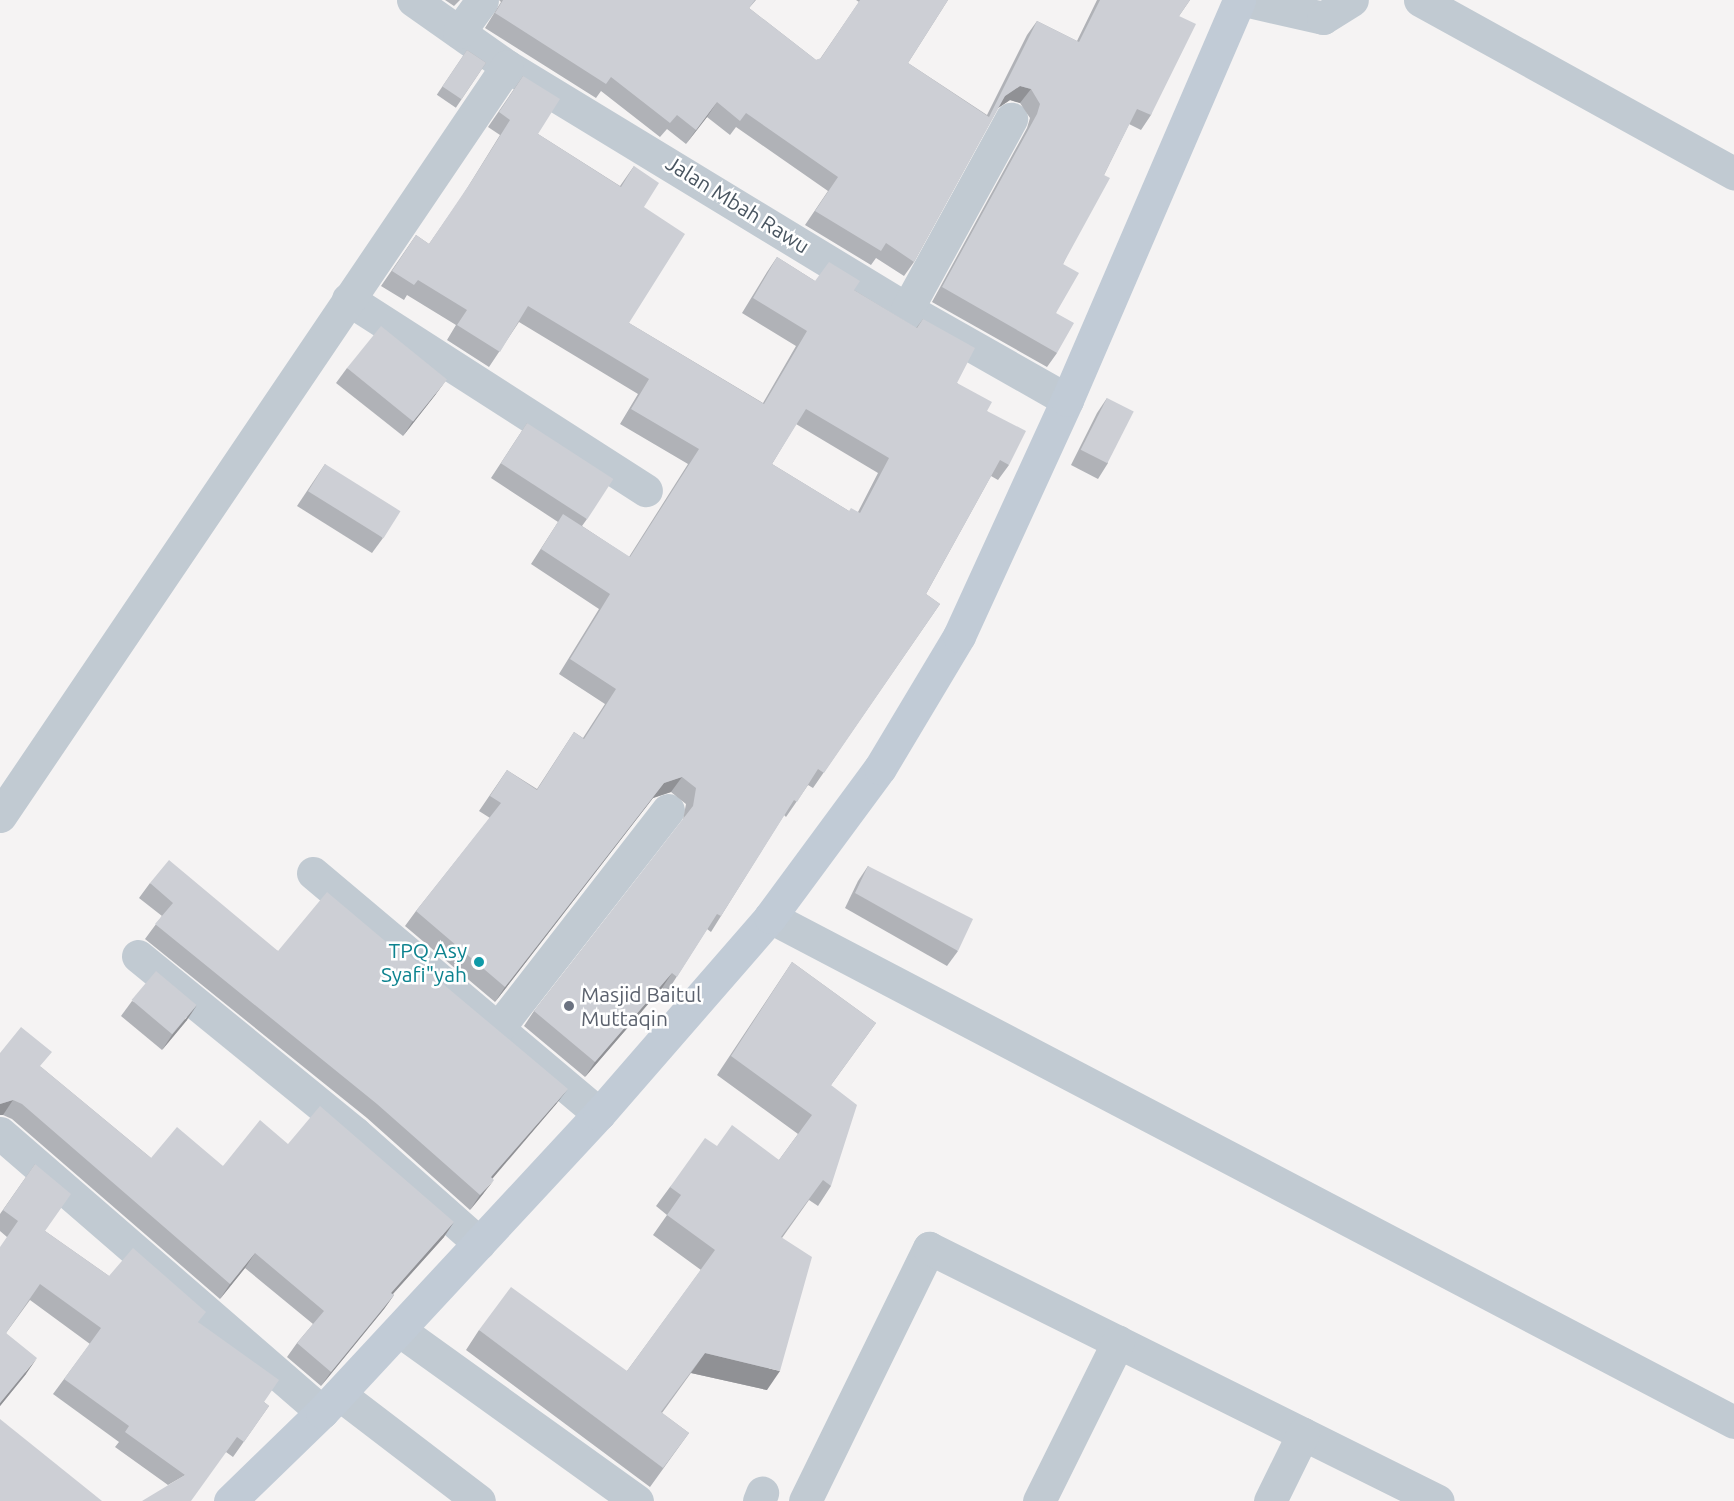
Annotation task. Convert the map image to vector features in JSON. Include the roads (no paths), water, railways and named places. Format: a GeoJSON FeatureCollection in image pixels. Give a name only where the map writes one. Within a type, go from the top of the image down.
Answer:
{"type":"FeatureCollection","features":[{"type":"Feature","properties":{"kind":"street","name":"Jalan Mbah Rawu"},"geometry":{"type":"LineString","coordinates":[[413,0],[507,66],[907,309],[1067,400]]}},
{"type":"Feature","properties":{"kind":"street"},"geometry":{"type":"LineString","coordinates":[[459,32],[482,0]]}},
{"type":"Feature","properties":{"kind":"street"},"geometry":{"type":"LineString","coordinates":[[230,1501],[330,1403],[599,1114],[770,916],[880,768],[959,636],[1067,400],[1239,0]]}},
{"type":"Feature","properties":{"kind":"street"},"geometry":{"type":"LineString","coordinates":[[1244,0],[1323,18],[1352,0]]}},
{"type":"Feature","properties":{"kind":"street"},"geometry":{"type":"LineString","coordinates":[[1420,0],[1734,173]]}},
{"type":"Feature","properties":{"kind":"street"},"geometry":{"type":"LineString","coordinates":[[0,816],[357,304],[507,66]]}},
{"type":"Feature","properties":{"kind":"street"},"geometry":{"type":"LineString","coordinates":[[907,309],[1011,119]]}},
{"type":"Feature","properties":{"kind":"street"},"geometry":{"type":"LineString","coordinates":[[357,304],[646,490]]}},
{"type":"Feature","properties":{"kind":"street"},"geometry":{"type":"LineString","coordinates":[[498,1026],[668,810]]}},
{"type":"Feature","properties":{"kind":"street"},"geometry":{"type":"LineString","coordinates":[[313,873],[498,1026],[599,1114]]}},
{"type":"Feature","properties":{"kind":"street"},"geometry":{"type":"LineString","coordinates":[[770,916],[1734,1422]]}},
{"type":"Feature","properties":{"kind":"street"},"geometry":{"type":"LineString","coordinates":[[138,956],[355,1133],[479,1243]]}},
{"type":"Feature","properties":{"kind":"street"},"geometry":{"type":"LineString","coordinates":[[0,1133],[330,1403],[478,1501]]}},
{"type":"Feature","properties":{"kind":"street"},"geometry":{"type":"LineString","coordinates":[[805,1501],[929,1248],[1438,1501]]}},
{"type":"Feature","properties":{"kind":"street"},"geometry":{"type":"LineString","coordinates":[[399,1330],[638,1501]]}},
{"type":"Feature","properties":{"kind":"street"},"geometry":{"type":"LineString","coordinates":[[1040,1501],[1118,1342]]}},
{"type":"Feature","properties":{"kind":"street"},"geometry":{"type":"LineString","coordinates":[[1270,1501],[1303,1434]]}},
{"type":"Feature","properties":{"kind":"place","name":"TPQ Asy Syafi\"yah"},"geometry":{"type":"Point","coordinates":[479,962]}},
{"type":"Feature","properties":{"kind":"place","name":"Masjid Baitul Muttaqin"},"geometry":{"type":"Point","coordinates":[569,1006]}}]}
